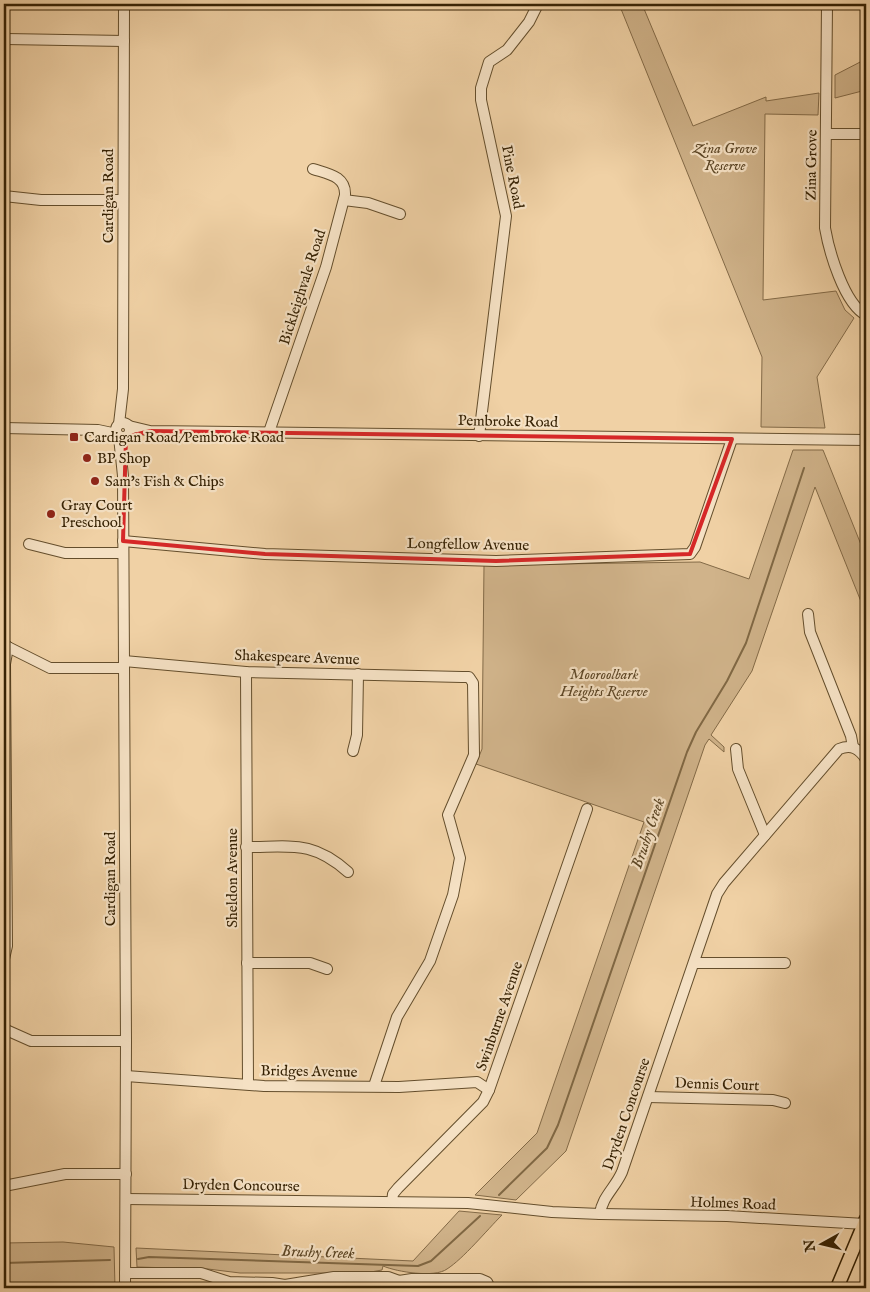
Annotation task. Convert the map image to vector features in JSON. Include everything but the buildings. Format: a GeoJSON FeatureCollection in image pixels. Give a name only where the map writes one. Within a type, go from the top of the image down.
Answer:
{"type":"FeatureCollection","features":[{"type":"Feature","properties":{"kind":"main road"},"geometry":{"type":"LineString","coordinates":[[837,1288],[865,1222]]}},
{"type":"Feature","properties":{"kind":"street","name":"Cardigan Road"},"geometry":{"type":"LineString","coordinates":[[124,4],[125,1288]]}},
{"type":"Feature","properties":{"kind":"street","name":"Pine Road"},"geometry":{"type":"LineString","coordinates":[[479,436],[506,216],[480,100],[481,88],[489,62],[507,50],[529,22],[538,4]]}},
{"type":"Feature","properties":{"kind":"street","name":"Zina Grove"},"geometry":{"type":"LineString","coordinates":[[827,4],[824,228],[851,302],[866,315]]}},
{"type":"Feature","properties":{"kind":"street"},"geometry":{"type":"LineString","coordinates":[[6,39],[124,41]]}},
{"type":"Feature","properties":{"kind":"street"},"geometry":{"type":"LineString","coordinates":[[826,134],[866,134]]}},
{"type":"Feature","properties":{"kind":"street"},"geometry":{"type":"LineString","coordinates":[[313,169],[340,179],[345,188],[344,200],[368,203],[400,214]]}},
{"type":"Feature","properties":{"kind":"street"},"geometry":{"type":"LineString","coordinates":[[4,196],[41,200],[123,200]]}},
{"type":"Feature","properties":{"kind":"street","name":"Bickleighvale Road"},"geometry":{"type":"LineString","coordinates":[[269,432],[326,267],[344,200]]}},
{"type":"Feature","properties":{"kind":"street","name":"Pembroke Road"},"geometry":{"type":"LineString","coordinates":[[4,428],[866,440]]}},
{"type":"Feature","properties":{"kind":"street","name":"Longfellow Avenue"},"geometry":{"type":"LineString","coordinates":[[123,541],[265,554],[496,561],[690,554],[696,547],[732,439]]}},
{"type":"Feature","properties":{"kind":"street"},"geometry":{"type":"LineString","coordinates":[[29,544],[65,553],[123,553]]}},
{"type":"Feature","properties":{"kind":"street"},"geometry":{"type":"LineString","coordinates":[[808,614],[810,632],[851,736],[853,747],[860,751],[866,759]]}},
{"type":"Feature","properties":{"kind":"street"},"geometry":{"type":"LineString","coordinates":[[4,959],[7,946],[4,739],[6,646]]}},
{"type":"Feature","properties":{"kind":"street","name":"Shakespeare Avenue"},"geometry":{"type":"LineString","coordinates":[[6,646],[50,668],[124,664],[246,672],[469,678],[473,683],[474,694],[474,755],[448,815],[460,858],[453,895],[430,961],[397,1017],[374,1086]]}},
{"type":"Feature","properties":{"kind":"street","name":"Sheldon Avenue"},"geometry":{"type":"LineString","coordinates":[[246,672],[248,1084]]}},
{"type":"Feature","properties":{"kind":"street"},"geometry":{"type":"LineString","coordinates":[[353,751],[357,735],[358,674]]}},
{"type":"Feature","properties":{"kind":"street","name":"Dryden Concourse"},"geometry":{"type":"LineString","coordinates":[[126,1199],[475,1203],[543,1212],[600,1214],[604,1198],[615,1186],[622,1172],[720,888],[836,753],[844,747],[853,747]]}},
{"type":"Feature","properties":{"kind":"street"},"geometry":{"type":"LineString","coordinates":[[736,749],[738,769],[765,835]]}},
{"type":"Feature","properties":{"kind":"street","name":"Swinburne Avenue"},"geometry":{"type":"LineString","coordinates":[[392,1202],[393,1194],[398,1188],[484,1102],[490,1090],[587,808]]}},
{"type":"Feature","properties":{"kind":"street"},"geometry":{"type":"LineString","coordinates":[[246,847],[311,848],[338,863],[348,872]]}},
{"type":"Feature","properties":{"kind":"street"},"geometry":{"type":"LineString","coordinates":[[247,963],[310,963],[327,969]]}},
{"type":"Feature","properties":{"kind":"street"},"geometry":{"type":"LineString","coordinates":[[694,963],[785,964]]}},
{"type":"Feature","properties":{"kind":"street"},"geometry":{"type":"LineString","coordinates":[[4,1029],[30,1041],[126,1042]]}},
{"type":"Feature","properties":{"kind":"street","name":"Bridges Avenue"},"geometry":{"type":"LineString","coordinates":[[126,1076],[248,1084],[400,1087],[477,1082],[490,1090]]}},
{"type":"Feature","properties":{"kind":"street","name":"Dennis Court"},"geometry":{"type":"LineString","coordinates":[[648,1097],[773,1100],[785,1103]]}},
{"type":"Feature","properties":{"kind":"street"},"geometry":{"type":"LineString","coordinates":[[4,1186],[65,1174],[126,1174]]}},
{"type":"Feature","properties":{"kind":"street","name":"Holmes Road"},"geometry":{"type":"LineString","coordinates":[[600,1214],[727,1216],[865,1222]]}},
{"type":"Feature","properties":{"kind":"street"},"geometry":{"type":"LineString","coordinates":[[125,1274],[195,1273],[207,1274],[229,1282],[272,1283],[285,1287],[334,1277],[388,1277],[399,1285],[412,1279],[480,1279],[487,1282],[490,1288]]}},
{"type":"Feature","properties":{"kind":"highlighted area"},"geometry":{"type":"Polygon","coordinates":[[[150,431],[732,439],[690,554],[496,561],[265,554],[123,541],[126,437],[150,431]]]}},
{"type":"Feature","properties":{"kind":"green space","name":"Zina Grove Reserve"},"geometry":{"type":"Polygon","coordinates":[[[619,4],[642,4],[693,126],[766,97],[766,101],[819,93],[818,115],[765,114],[763,300],[836,291],[845,310],[854,318],[817,377],[825,428],[761,427],[762,357],[619,4]]]}},
{"type":"Feature","properties":{"kind":"green space"},"geometry":{"type":"Polygon","coordinates":[[[866,59],[866,90],[835,98],[835,75],[866,59]]]}},
{"type":"Feature","properties":{"kind":"green space","name":"Mooroolbark Heights Reserve"},"geometry":{"type":"Polygon","coordinates":[[[793,450],[823,450],[866,557],[866,614],[815,487],[752,671],[711,735],[724,747],[724,752],[709,739],[705,745],[566,1151],[516,1200],[475,1195],[537,1133],[644,822],[476,764],[482,749],[484,565],[700,562],[749,579],[793,450]]]}},
{"type":"Feature","properties":{"kind":"green space"},"geometry":{"type":"Polygon","coordinates":[[[459,1211],[502,1215],[467,1251],[441,1272],[425,1274],[406,1272],[383,1266],[382,1270],[365,1273],[240,1273],[208,1269],[137,1267],[136,1248],[413,1261],[459,1211]]]}},
{"type":"Feature","properties":{"kind":"green space"},"geometry":{"type":"Polygon","coordinates":[[[63,1242],[114,1247],[115,1288],[4,1288],[4,1243],[63,1242]]]}},
{"type":"Feature","properties":{"kind":"waterway","name":"Brushy Creek"},"geometry":{"type":"LineString","coordinates":[[499,1195],[547,1148],[558,1125],[687,752],[696,732],[727,681],[746,643],[804,468]]}},
{"type":"Feature","properties":{"kind":"waterway","name":"Brushy Creek"},"geometry":{"type":"LineString","coordinates":[[138,1259],[149,1257],[418,1266],[431,1261],[480,1216]]}},
{"type":"Feature","properties":{"kind":"waterway","name":"Brushy Creek"},"geometry":{"type":"LineString","coordinates":[[4,1263],[110,1260]]}},
{"type":"Feature","properties":{"kind":"place","name":"Cardigan Road/Pembroke Road"},"geometry":{"type":"Point","coordinates":[74,437]}},
{"type":"Feature","properties":{"kind":"place","name":"BP Shop"},"geometry":{"type":"Point","coordinates":[87,458]}},
{"type":"Feature","properties":{"kind":"place","name":"Sam's Fish & Chips"},"geometry":{"type":"Point","coordinates":[95,481]}},
{"type":"Feature","properties":{"kind":"place","name":"Gray Court Preschool"},"geometry":{"type":"Point","coordinates":[51,514]}}]}
